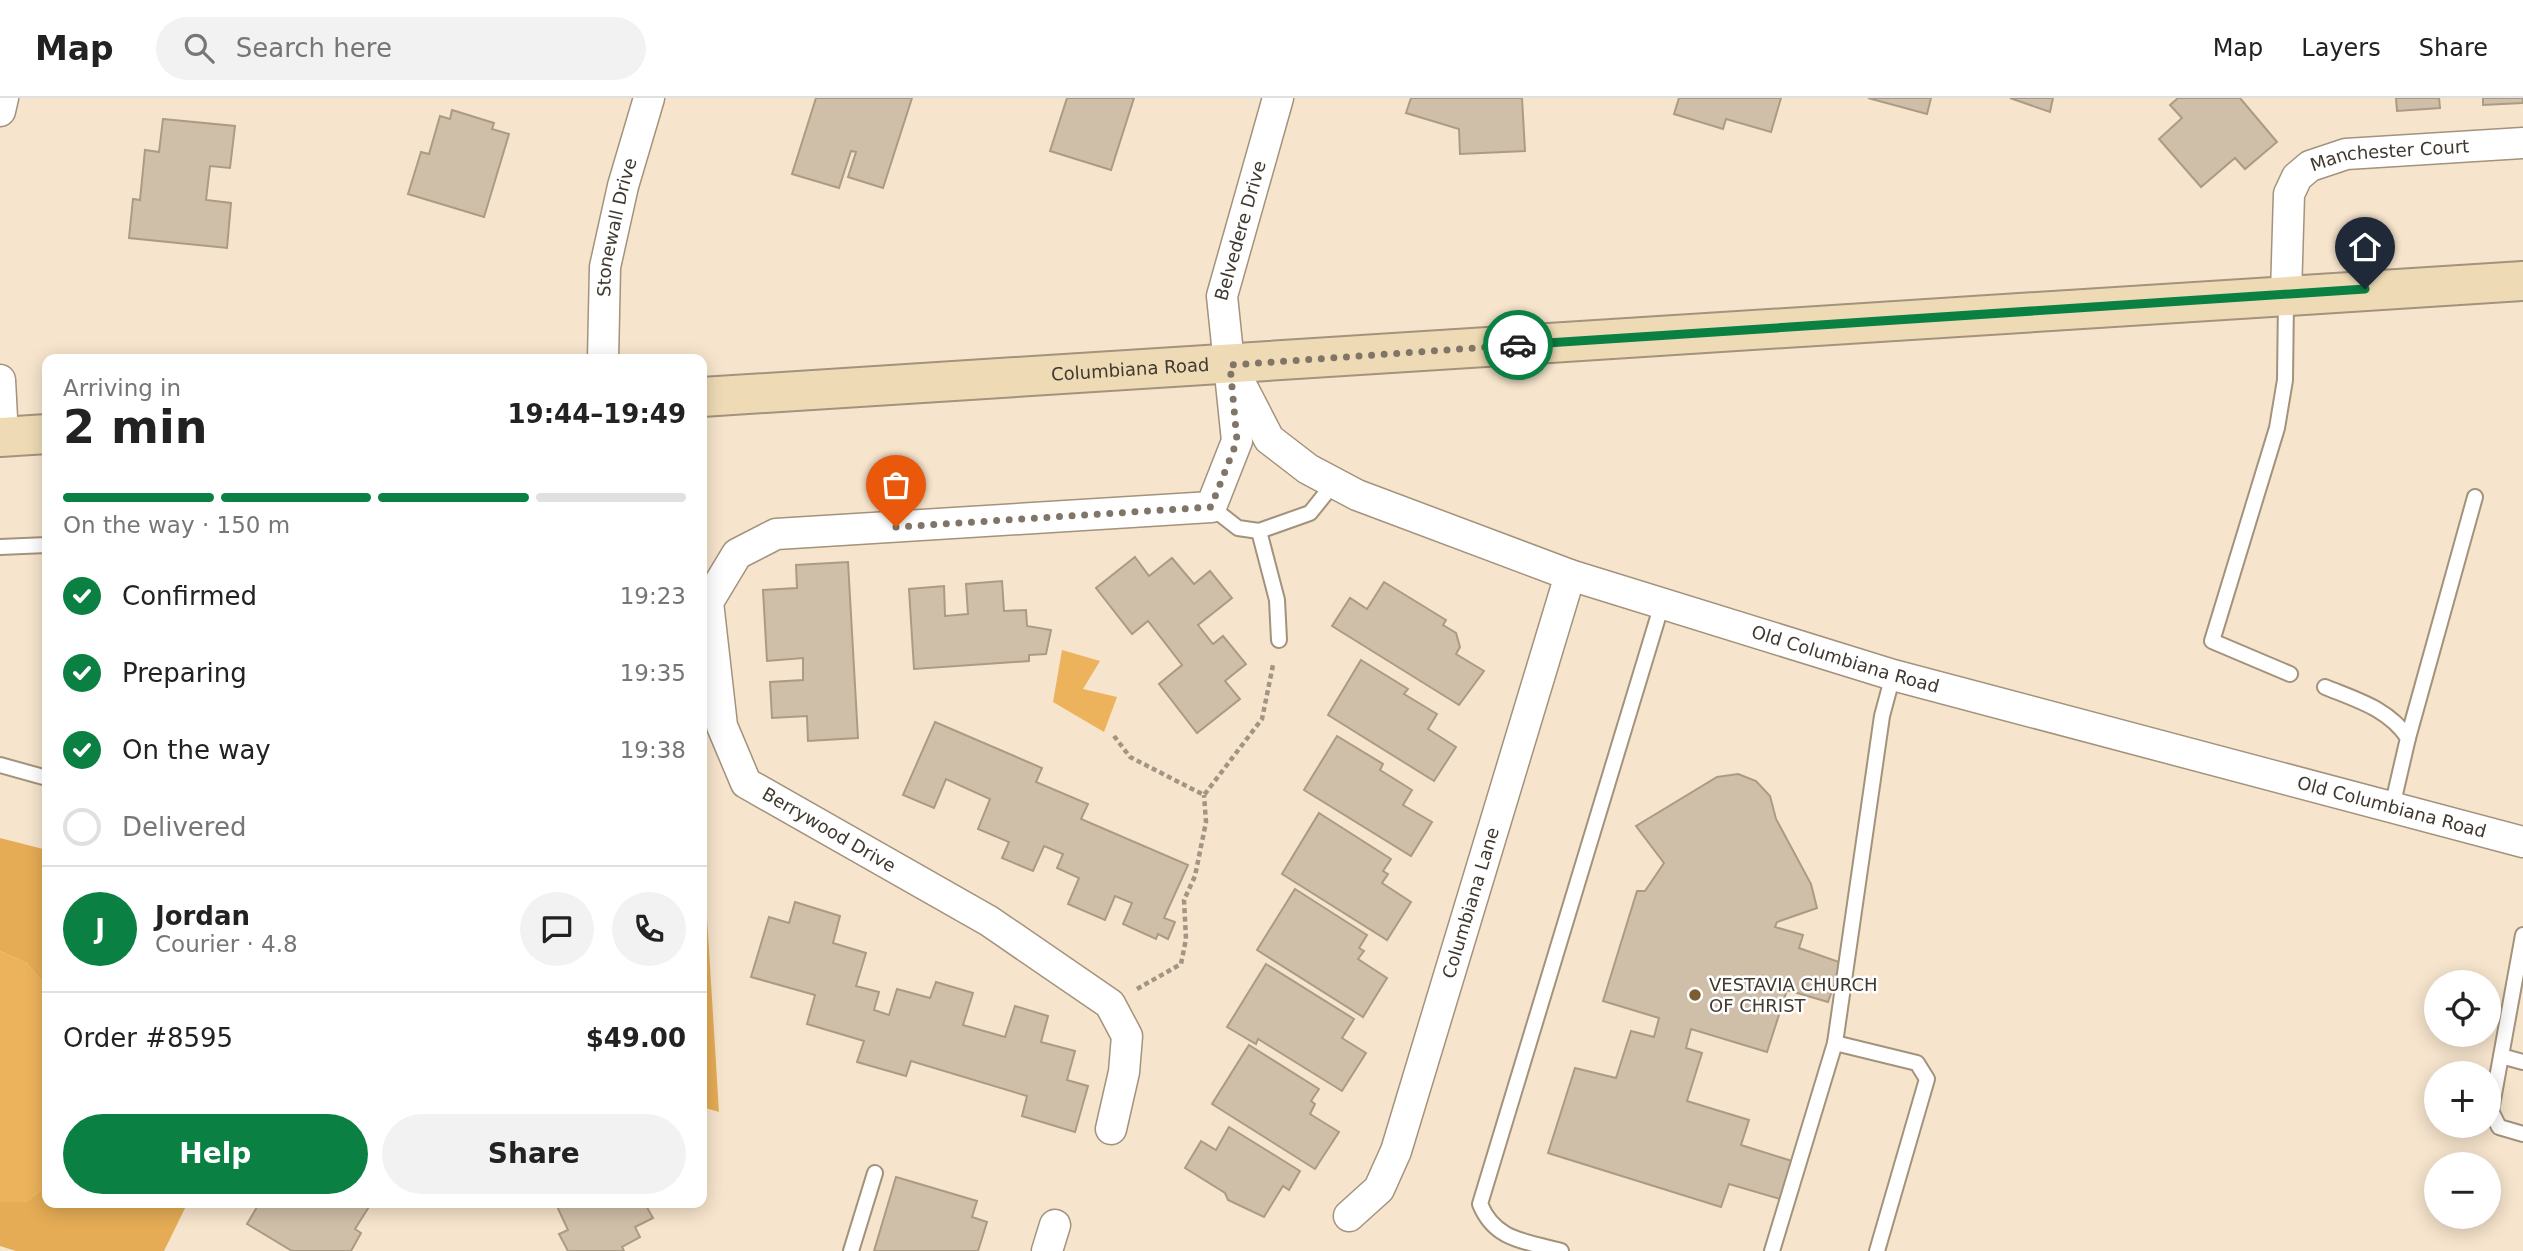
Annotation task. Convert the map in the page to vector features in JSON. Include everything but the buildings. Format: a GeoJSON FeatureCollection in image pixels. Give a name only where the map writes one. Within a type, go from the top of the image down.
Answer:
{"type":"FeatureCollection","features":[{"type":"Feature","properties":{"kind":"main road","name":"Columbiana Road"},"geometry":{"type":"LineString","coordinates":[[707,397],[2523,281]]}},
{"type":"Feature","properties":{"kind":"main road"},"geometry":{"type":"LineString","coordinates":[[2,437],[42,434]]}},
{"type":"Feature","properties":{"kind":"street"},"geometry":{"type":"LineString","coordinates":[[0,111],[3,98]]}},
{"type":"Feature","properties":{"kind":"street","name":"Stonewall Drive"},"geometry":{"type":"LineString","coordinates":[[603,354],[605,267],[623,186],[649,98]]}},
{"type":"Feature","properties":{"kind":"street","name":"Belvedere Drive"},"geometry":{"type":"LineString","coordinates":[[1230,365],[1222,296],[1278,98]]}},
{"type":"Feature","properties":{"kind":"street","name":"Manchester Court"},"geometry":{"type":"LineString","coordinates":[[2286,294],[2289,194],[2297,177],[2309,166],[2346,154],[2523,144]]}},
{"type":"Feature","properties":{"kind":"street"},"geometry":{"type":"LineString","coordinates":[[1211,507],[1237,441],[1230,365]]}},
{"type":"Feature","properties":{"kind":"street","name":"Old Columbiana Road"},"geometry":{"type":"LineString","coordinates":[[1230,365],[1269,439],[1308,469],[1357,495],[1570,575],[1893,675],[2523,842]]}},
{"type":"Feature","properties":{"kind":"street"},"geometry":{"type":"LineString","coordinates":[[0,380],[2,437]]}},
{"type":"Feature","properties":{"kind":"street","name":"Berrywood Drive"},"geometry":{"type":"LineString","coordinates":[[1111,1129],[1124,1072],[1128,1036],[1110,1004],[989,921],[746,783],[722,726],[708,602],[737,554],[776,534],[1211,507]]}},
{"type":"Feature","properties":{"kind":"street","name":"Columbiana Lane"},"geometry":{"type":"LineString","coordinates":[[1349,1216],[1379,1189],[1396,1151],[1570,575]]}},
{"type":"Feature","properties":{"kind":"lane"},"geometry":{"type":"LineString","coordinates":[[2286,294],[2285,380],[2277,428],[2212,641],[2290,674]]}},
{"type":"Feature","properties":{"kind":"lane"},"geometry":{"type":"LineString","coordinates":[[1211,507],[1238,528],[1259,531],[1310,513],[1334,482]]}},
{"type":"Feature","properties":{"kind":"lane"},"geometry":{"type":"LineString","coordinates":[[2392,807],[2408,738],[2475,497]]}},
{"type":"Feature","properties":{"kind":"lane"},"geometry":{"type":"LineString","coordinates":[[1259,531],[1276,600],[1279,640]]}},
{"type":"Feature","properties":{"kind":"lane"},"geometry":{"type":"LineString","coordinates":[[0,547],[42,545]]}},
{"type":"Feature","properties":{"kind":"lane"},"geometry":{"type":"LineString","coordinates":[[1561,1251],[1501,1234],[1487,1220],[1480,1204],[1661,604]]}},
{"type":"Feature","properties":{"kind":"lane"},"geometry":{"type":"LineString","coordinates":[[1772,1251],[1835,1043],[1882,716],[1893,675]]}},
{"type":"Feature","properties":{"kind":"lane"},"geometry":{"type":"LineString","coordinates":[[2325,687],[2371,705],[2399,724],[2408,738]]}},
{"type":"Feature","properties":{"kind":"lane"},"geometry":{"type":"LineString","coordinates":[[0,765],[42,777]]}},
{"type":"Feature","properties":{"kind":"lane"},"geometry":{"type":"LineString","coordinates":[[2522,943],[2491,1111],[2499,1127],[2523,1134]]}},
{"type":"Feature","properties":{"kind":"lane"},"geometry":{"type":"LineString","coordinates":[[1835,1043],[1917,1063],[1927,1079],[1877,1251]]}},
{"type":"Feature","properties":{"kind":"lane"},"geometry":{"type":"LineString","coordinates":[[2501,1056],[2523,1062]]}},
{"type":"Feature","properties":{"kind":"lane"},"geometry":{"type":"LineString","coordinates":[[851,1251],[874,1173]]}},
{"type":"Feature","properties":{"kind":"path"},"geometry":{"type":"LineString","coordinates":[[1110,1004],[1181,964],[1186,939],[1184,900],[1195,876],[1206,822],[1204,795],[1262,719],[1279,640]]}},
{"type":"Feature","properties":{"kind":"path"},"geometry":{"type":"LineString","coordinates":[[1114,736],[1130,757],[1204,795]]}},
{"type":"Feature","properties":{"kind":"shaded area"},"geometry":{"type":"Polygon","coordinates":[[[1062,650],[1100,661],[1083,689],[1117,697],[1104,732],[1053,702],[1062,650]]]}},
{"type":"Feature","properties":{"kind":"shaded area"},"geometry":{"type":"Polygon","coordinates":[[[0,838],[42,849],[42,981],[27,963],[0,951],[0,838]]]}},
{"type":"Feature","properties":{"kind":"shaded area"},"geometry":{"type":"Polygon","coordinates":[[[707,918],[719,1112],[707,1108],[707,918]]]}},
{"type":"Feature","properties":{"kind":"shaded area"},"geometry":{"type":"Polygon","coordinates":[[[0,951],[27,963],[42,981],[42,1190],[26,1202],[0,1202],[0,951]]]}},
{"type":"Feature","properties":{"kind":"shaded area"},"geometry":{"type":"Polygon","coordinates":[[[42,1190],[42,1208],[185,1208],[164,1251],[16,1251],[0,1246],[0,1202],[26,1202],[42,1190]]]}},
{"type":"Feature","properties":{"kind":"way so far"},"geometry":{"type":"LineString","coordinates":[[896,527],[1211,507],[1237,441],[1230,365],[1518,345]]}},
{"type":"Feature","properties":{"kind":"place","name":"VESTAVIA CHURCH OF CHRIST"},"geometry":{"type":"Point","coordinates":[1695,995]}},
{"type":"Feature","properties":{"kind":"route"},"geometry":{"type":"LineString","coordinates":[[1518,345],[2365,289]]}}]}
